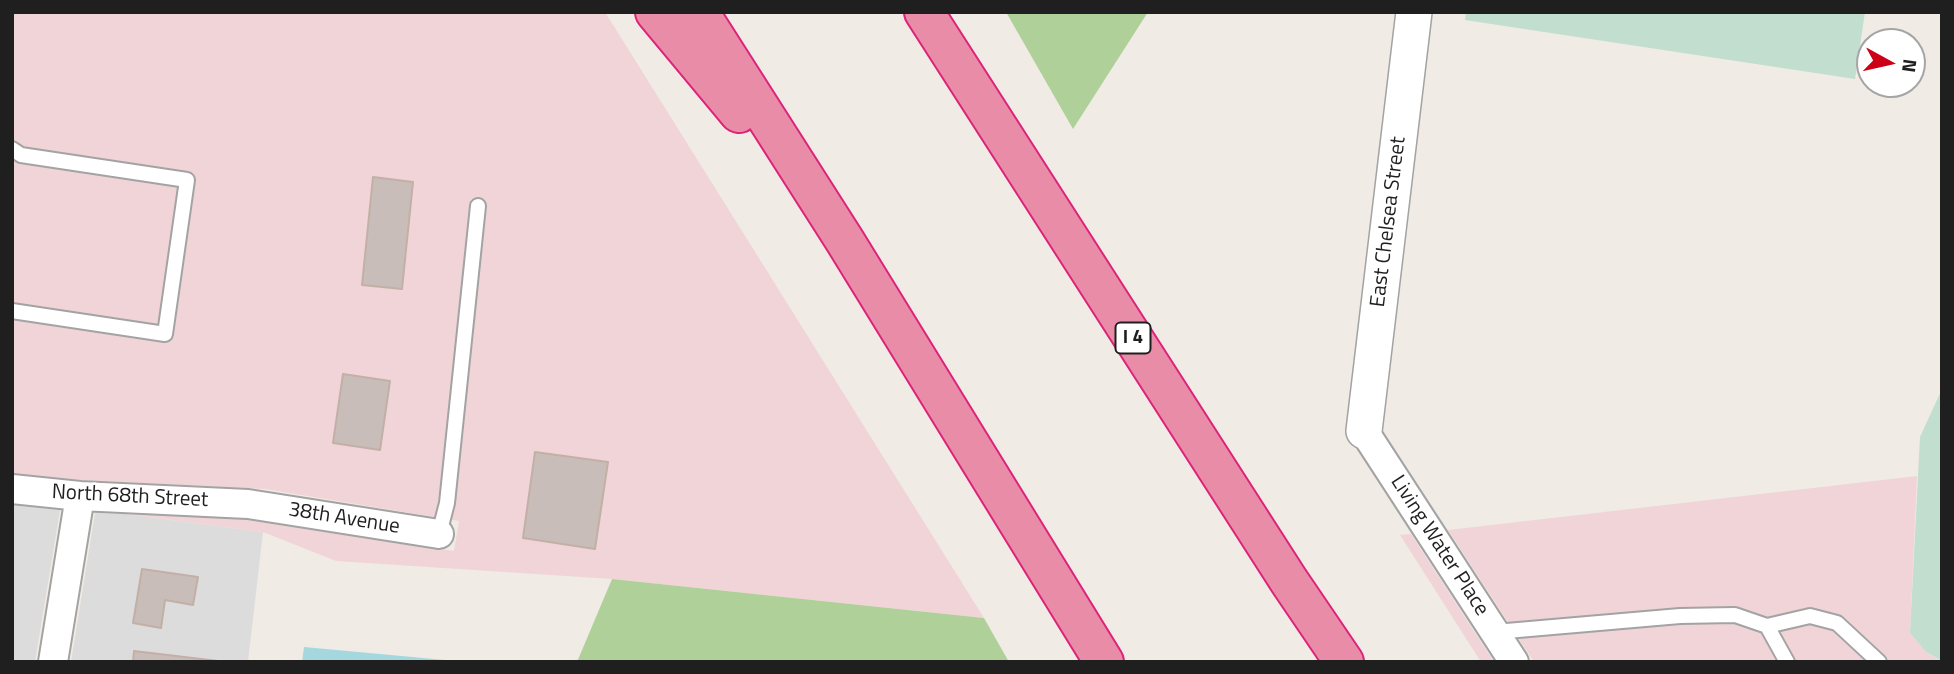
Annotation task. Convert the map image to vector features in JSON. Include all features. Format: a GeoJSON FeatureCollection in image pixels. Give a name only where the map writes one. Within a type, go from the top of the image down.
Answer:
{"type":"FeatureCollection","features":[{"type":"Feature","properties":{"kind":"highway"},"geometry":{"type":"LineString","coordinates":[[655,12],[845,241]]}},
{"type":"Feature","properties":{"kind":"highway"},"geometry":{"type":"LineString","coordinates":[[699,12],[845,241],[1104,662]]}},
{"type":"Feature","properties":{"kind":"highway","name":"I 4"},"geometry":{"type":"LineString","coordinates":[[924,12],[1344,662]]}},
{"type":"Feature","properties":{"kind":"street","name":"East Chelsea Street"},"geometry":{"type":"LineString","coordinates":[[1364,431],[1414,12]]}},
{"type":"Feature","properties":{"kind":"street","name":"Living Water Place"},"geometry":{"type":"LineString","coordinates":[[1364,431],[1514,662]]}},
{"type":"Feature","properties":{"kind":"street","name":"North 68th Street"},"geometry":{"type":"LineString","coordinates":[[12,489],[80,496],[248,504]]}},
{"type":"Feature","properties":{"kind":"street"},"geometry":{"type":"LineString","coordinates":[[53,662],[80,496]]}},
{"type":"Feature","properties":{"kind":"street","name":"38th Avenue"},"geometry":{"type":"LineString","coordinates":[[248,504],[439,534]]}},
{"type":"Feature","properties":{"kind":"lane"},"geometry":{"type":"LineString","coordinates":[[12,149],[21,155],[187,180],[165,334],[12,311]]}},
{"type":"Feature","properties":{"kind":"lane"},"geometry":{"type":"LineString","coordinates":[[439,534],[447,503],[478,206]]}},
{"type":"Feature","properties":{"kind":"lane"},"geometry":{"type":"LineString","coordinates":[[1494,632],[1680,616],[1735,615],[1767,626],[1810,616],[1837,623],[1879,662]]}},
{"type":"Feature","properties":{"kind":"lane"},"geometry":{"type":"LineString","coordinates":[[1767,626],[1787,662]]}},
{"type":"Feature","properties":{"kind":"shaded area"},"geometry":{"type":"Polygon","coordinates":[[[12,12],[605,12],[984,618],[612,579],[336,561],[263,532],[126,514],[247,519],[454,551],[459,521],[265,489],[12,474],[12,12]]]}},
{"type":"Feature","properties":{"kind":"shaded area"},"geometry":{"type":"Polygon","coordinates":[[[1917,476],[1910,633],[1926,652],[1942,662],[1534,662],[1448,530],[1917,476]]]}},
{"type":"Feature","properties":{"kind":"shaded area"},"geometry":{"type":"Polygon","coordinates":[[[12,505],[60,510],[35,662],[12,662],[12,505]]]}},
{"type":"Feature","properties":{"kind":"shaded area"},"geometry":{"type":"Polygon","coordinates":[[[95,513],[126,514],[263,532],[248,662],[71,662],[95,513]]]}},
{"type":"Feature","properties":{"kind":"shaded area"},"geometry":{"type":"Polygon","coordinates":[[[1411,534],[1494,662],[1481,662],[1400,535],[1411,534]]]}},
{"type":"Feature","properties":{"kind":"green space"},"geometry":{"type":"Polygon","coordinates":[[[1006,12],[1148,12],[1073,129],[1006,12]]]}},
{"type":"Feature","properties":{"kind":"green space"},"geometry":{"type":"Polygon","coordinates":[[[1466,12],[1865,12],[1863,28],[1856,28],[1855,79],[1465,20],[1466,12]]]}},
{"type":"Feature","properties":{"kind":"green space"},"geometry":{"type":"Polygon","coordinates":[[[1942,389],[1942,661],[1926,652],[1910,633],[1920,437],[1942,389]]]}},
{"type":"Feature","properties":{"kind":"green space"},"geometry":{"type":"Polygon","coordinates":[[[612,579],[984,618],[1009,662],[577,662],[612,579]]]}},
{"type":"Feature","properties":{"kind":"water"},"geometry":{"type":"Polygon","coordinates":[[[304,647],[445,660],[452,662],[302,662],[304,647]]]}},
{"type":"Feature","properties":{"kind":"building"},"geometry":{"type":"Polygon","coordinates":[[[373,177],[413,182],[402,289],[362,285],[373,177]]]}},
{"type":"Feature","properties":{"kind":"building"},"geometry":{"type":"Polygon","coordinates":[[[343,374],[390,381],[380,450],[333,443],[343,374]]]}},
{"type":"Feature","properties":{"kind":"building"},"geometry":{"type":"Polygon","coordinates":[[[535,452],[608,462],[595,549],[523,538],[535,452]]]}},
{"type":"Feature","properties":{"kind":"building"},"geometry":{"type":"Polygon","coordinates":[[[142,569],[198,577],[193,605],[165,600],[161,628],[133,623],[142,569]]]}},
{"type":"Feature","properties":{"kind":"building"},"geometry":{"type":"Polygon","coordinates":[[[134,651],[218,661],[218,662],[133,662],[134,651]]]}}]}
